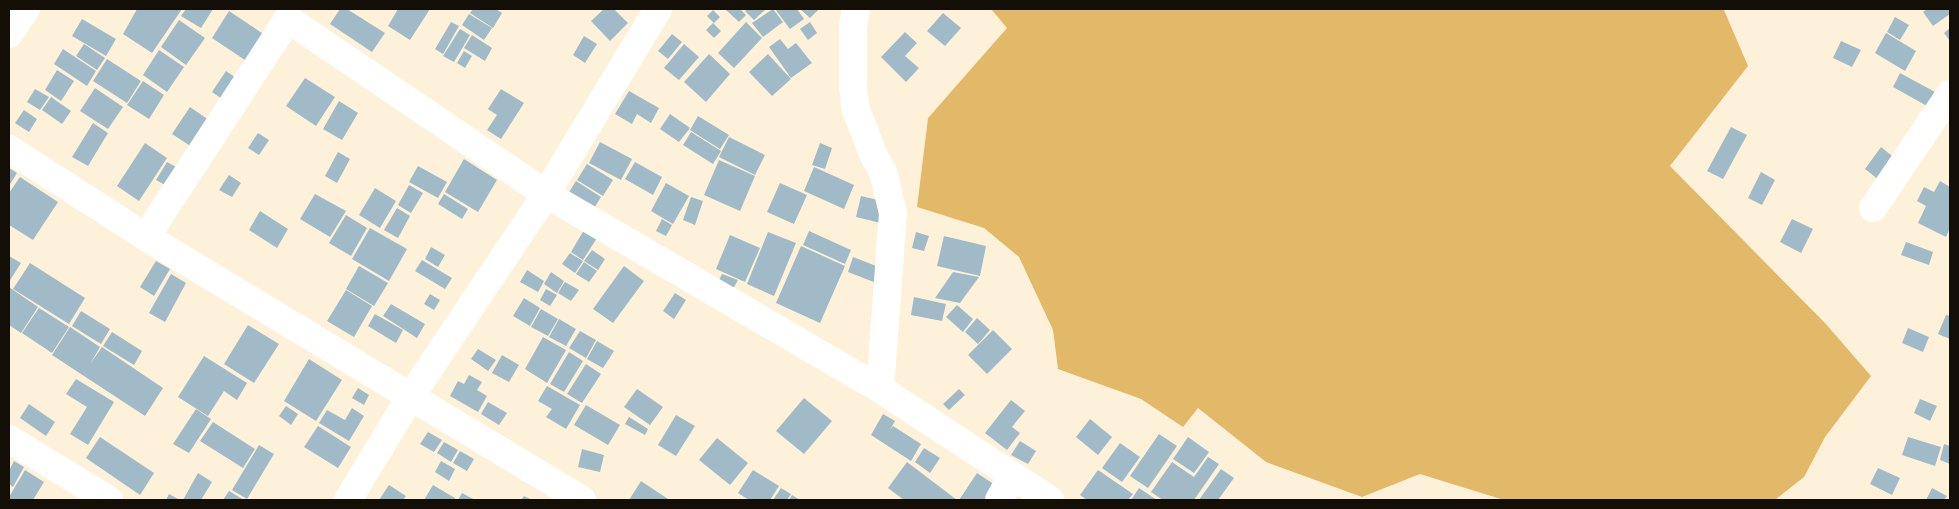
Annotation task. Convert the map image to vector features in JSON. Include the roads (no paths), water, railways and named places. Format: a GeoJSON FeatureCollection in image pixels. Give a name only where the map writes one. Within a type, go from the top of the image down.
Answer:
{"type":"FeatureCollection","features":[{"type":"Feature","properties":{"kind":"street"},"geometry":{"type":"LineString","coordinates":[[9,34],[26,9]]}},
{"type":"Feature","properties":{"kind":"street"},"geometry":{"type":"LineString","coordinates":[[348,500],[411,396],[546,194],[658,9]]}},
{"type":"Feature","properties":{"kind":"street"},"geometry":{"type":"LineString","coordinates":[[856,9],[853,33],[855,107],[873,154],[883,172],[893,212],[880,389]]}},
{"type":"Feature","properties":{"kind":"street"},"geometry":{"type":"LineString","coordinates":[[146,237],[284,12],[546,194],[880,389],[1050,500]]}},
{"type":"Feature","properties":{"kind":"street"},"geometry":{"type":"LineString","coordinates":[[1873,208],[1950,94]]}},
{"type":"Feature","properties":{"kind":"street"},"geometry":{"type":"LineString","coordinates":[[9,149],[146,237],[582,500]]}},
{"type":"Feature","properties":{"kind":"street"},"geometry":{"type":"LineString","coordinates":[[9,439],[109,500]]}},
{"type":"Feature","properties":{"kind":"street"},"geometry":{"type":"LineString","coordinates":[[999,500],[1012,476]]}}]}
